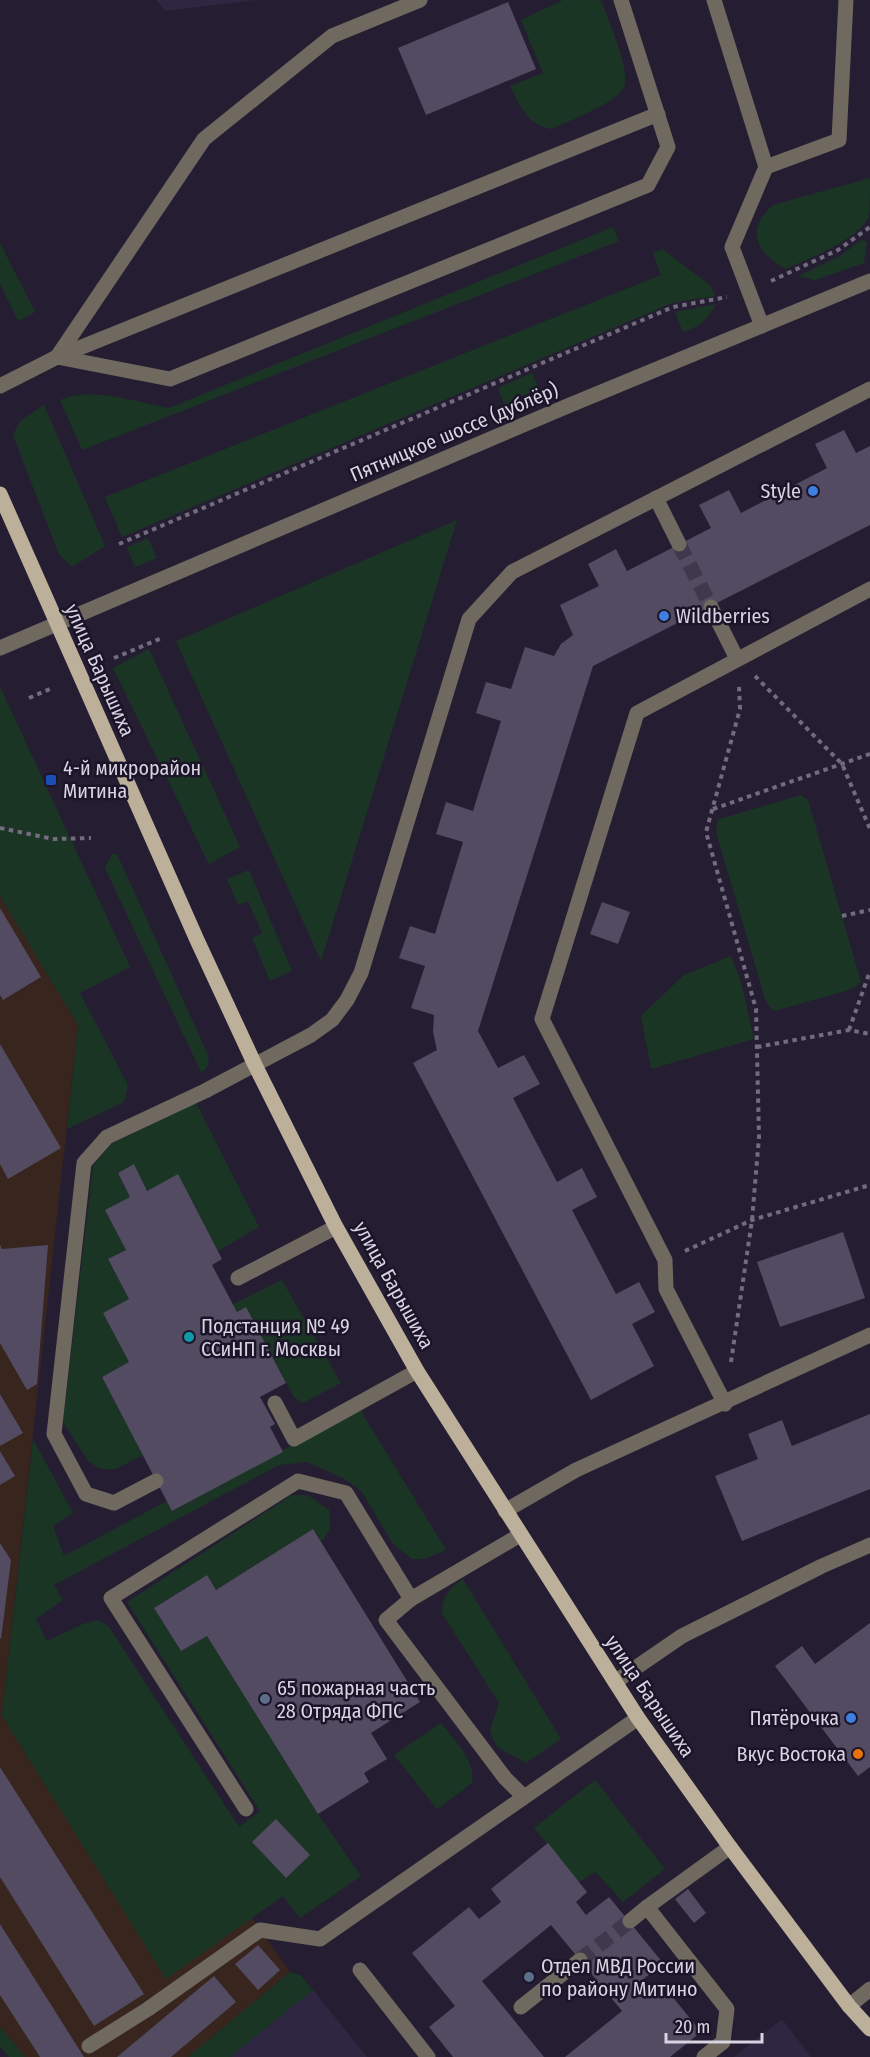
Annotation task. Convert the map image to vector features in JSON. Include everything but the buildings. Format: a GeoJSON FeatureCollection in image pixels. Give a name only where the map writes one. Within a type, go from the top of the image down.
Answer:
{"type":"FeatureCollection","features":[{"type":"Feature","properties":{"kind":"main road","name":"улица Барышиха"},"geometry":{"type":"LineString","coordinates":[[0,494],[56,625],[255,1065],[336,1227],[417,1371],[638,1718],[729,1847],[849,2006],[870,2029]]}},
{"type":"Feature","properties":{"kind":"street"},"geometry":{"type":"LineString","coordinates":[[57,357],[204,139],[332,36],[420,0]]}},
{"type":"Feature","properties":{"kind":"street"},"geometry":{"type":"LineString","coordinates":[[57,357],[170,379],[648,185],[668,147],[621,0]]}},
{"type":"Feature","properties":{"kind":"street"},"geometry":{"type":"LineString","coordinates":[[714,0],[766,167],[732,247],[762,326]]}},
{"type":"Feature","properties":{"kind":"street"},"geometry":{"type":"LineString","coordinates":[[766,167],[839,140],[846,0]]}},
{"type":"Feature","properties":{"kind":"street"},"geometry":{"type":"LineString","coordinates":[[0,386],[57,357],[657,114]]}},
{"type":"Feature","properties":{"kind":"street","name":"Пятницкое шоссе (дублёр)"},"geometry":{"type":"LineString","coordinates":[[0,648],[559,410],[870,281]]}},
{"type":"Feature","properties":{"kind":"street"},"geometry":{"type":"LineString","coordinates":[[156,1481],[114,1503],[86,1494],[54,1434],[84,1163],[107,1137],[311,1035],[332,1020],[347,1000],[361,973],[469,619],[512,572],[870,389]]}},
{"type":"Feature","properties":{"kind":"street"},"geometry":{"type":"LineString","coordinates":[[656,498],[679,544]]}},
{"type":"Feature","properties":{"kind":"street"},"geometry":{"type":"LineString","coordinates":[[725,1404],[666,1289],[665,1260],[542,1019],[637,713],[866,591],[870,608]]}},
{"type":"Feature","properties":{"kind":"street"},"geometry":{"type":"LineString","coordinates":[[711,607],[737,659]]}},
{"type":"Feature","properties":{"kind":"street"},"geometry":{"type":"LineString","coordinates":[[238,1278],[336,1227]]}},
{"type":"Feature","properties":{"kind":"street"},"geometry":{"type":"LineString","coordinates":[[505,1511],[576,1470],[725,1404],[870,1335]]}},
{"type":"Feature","properties":{"kind":"street"},"geometry":{"type":"LineString","coordinates":[[274,1403],[294,1439],[417,1371]]}},
{"type":"Feature","properties":{"kind":"street"},"geometry":{"type":"LineString","coordinates":[[246,1809],[111,1598],[298,1481],[346,1493],[411,1599]]}},
{"type":"Feature","properties":{"kind":"street"},"geometry":{"type":"LineString","coordinates":[[520,1535],[411,1599],[386,1620],[505,1778],[524,1797]]}},
{"type":"Feature","properties":{"kind":"street"},"geometry":{"type":"LineString","coordinates":[[615,1682],[682,1636],[822,1566],[870,1545]]}},
{"type":"Feature","properties":{"kind":"street"},"geometry":{"type":"LineString","coordinates":[[89,2046],[148,2009],[260,1930],[320,1939],[638,1718]]}},
{"type":"Feature","properties":{"kind":"street"},"geometry":{"type":"LineString","coordinates":[[630,1921],[729,1847]]}},
{"type":"Feature","properties":{"kind":"street"},"geometry":{"type":"LineString","coordinates":[[647,1907],[727,2009],[723,2042],[704,2057]]}},
{"type":"Feature","properties":{"kind":"street"},"geometry":{"type":"LineString","coordinates":[[521,2007],[580,1960]]}},
{"type":"Feature","properties":{"kind":"street"},"geometry":{"type":"LineString","coordinates":[[360,1970],[428,2057]]}},
{"type":"Feature","properties":{"kind":"street"},"geometry":{"type":"LineString","coordinates":[[849,2006],[870,1989]]}},
{"type":"Feature","properties":{"kind":"path"},"geometry":{"type":"LineString","coordinates":[[119,544],[673,307],[750,291],[838,250],[870,227]]}},
{"type":"Feature","properties":{"kind":"path"},"geometry":{"type":"LineString","coordinates":[[114,658],[162,638]]}},
{"type":"Feature","properties":{"kind":"path"},"geometry":{"type":"LineString","coordinates":[[737,659],[842,764],[870,829]]}},
{"type":"Feature","properties":{"kind":"path"},"geometry":{"type":"LineString","coordinates":[[725,1404],[752,1220],[759,1137],[756,1009],[706,832],[740,709],[737,659]]}},
{"type":"Feature","properties":{"kind":"path"},"geometry":{"type":"LineString","coordinates":[[29,698],[50,689]]}},
{"type":"Feature","properties":{"kind":"path"},"geometry":{"type":"LineString","coordinates":[[712,809],[870,754]]}},
{"type":"Feature","properties":{"kind":"path"},"geometry":{"type":"LineString","coordinates":[[0,828],[53,838],[91,838]]}},
{"type":"Feature","properties":{"kind":"path"},"geometry":{"type":"LineString","coordinates":[[842,916],[870,910]]}},
{"type":"Feature","properties":{"kind":"path"},"geometry":{"type":"LineString","coordinates":[[849,1030],[870,971]]}},
{"type":"Feature","properties":{"kind":"path"},"geometry":{"type":"LineString","coordinates":[[757,1047],[849,1030],[870,1035]]}},
{"type":"Feature","properties":{"kind":"path"},"geometry":{"type":"LineString","coordinates":[[665,1260],[752,1220],[870,1185]]}},
{"type":"Feature","properties":{"kind":"shaded area"},"geometry":{"type":"Polygon","coordinates":[[[156,0],[257,0],[166,11],[156,0]]]}},
{"type":"Feature","properties":{"kind":"shaded area"},"geometry":{"type":"Polygon","coordinates":[[[0,896],[78,1025],[2,1716],[166,1978],[252,1918],[290,1972],[188,2057],[25,2057],[0,2026],[0,896]]]}},
{"type":"Feature","properties":{"kind":"shaded area"},"geometry":{"type":"Polygon","coordinates":[[[313,1990],[367,2057],[230,2057],[313,1990]]]}},
{"type":"Feature","properties":{"kind":"shaded area"},"geometry":{"type":"Polygon","coordinates":[[[782,2019],[811,2057],[734,2057],[759,2037],[782,2019]]]}},
{"type":"Feature","properties":{"kind":"green space"},"geometry":{"type":"Polygon","coordinates":[[[563,0],[599,0],[602,3],[622,58],[625,80],[620,93],[612,99],[552,129],[536,124],[526,114],[510,86],[543,73],[521,20],[563,0]]]}},
{"type":"Feature","properties":{"kind":"green space"},"geometry":{"type":"Polygon","coordinates":[[[870,178],[869,216],[864,225],[855,233],[820,254],[786,269],[761,249],[757,232],[759,224],[773,205],[870,178]]]}},
{"type":"Feature","properties":{"kind":"green space"},"geometry":{"type":"Polygon","coordinates":[[[613,227],[619,241],[82,450],[60,400],[86,394],[100,395],[169,408],[613,227]]]}},
{"type":"Feature","properties":{"kind":"green space"},"geometry":{"type":"Polygon","coordinates":[[[862,240],[867,242],[864,263],[815,280],[798,276],[840,256],[862,240]]]}},
{"type":"Feature","properties":{"kind":"green space"},"geometry":{"type":"Polygon","coordinates":[[[0,243],[35,312],[18,321],[0,284],[0,243]]]}},
{"type":"Feature","properties":{"kind":"green space"},"geometry":{"type":"Polygon","coordinates":[[[662,249],[710,285],[715,296],[672,303],[122,537],[105,497],[661,275],[653,253],[662,249]]]}},
{"type":"Feature","properties":{"kind":"green space"},"geometry":{"type":"Polygon","coordinates":[[[716,304],[703,322],[683,332],[675,312],[716,304]]]}},
{"type":"Feature","properties":{"kind":"green space"},"geometry":{"type":"Polygon","coordinates":[[[532,373],[541,394],[506,408],[498,388],[532,373]]]}},
{"type":"Feature","properties":{"kind":"green space"},"geometry":{"type":"Polygon","coordinates":[[[44,405],[105,546],[72,567],[59,554],[13,435],[20,421],[44,405]]]}},
{"type":"Feature","properties":{"kind":"green space"},"geometry":{"type":"Polygon","coordinates":[[[457,520],[321,961],[176,641],[457,520]]]}},
{"type":"Feature","properties":{"kind":"green space"},"geometry":{"type":"Polygon","coordinates":[[[148,538],[157,558],[135,567],[127,547],[148,538]]]}},
{"type":"Feature","properties":{"kind":"green space"},"geometry":{"type":"Polygon","coordinates":[[[149,649],[240,847],[209,864],[113,668],[149,649]]]}},
{"type":"Feature","properties":{"kind":"green space"},"geometry":{"type":"Polygon","coordinates":[[[0,687],[130,967],[80,993],[128,1085],[124,1102],[67,1129],[78,1025],[0,896],[0,687]]]}},
{"type":"Feature","properties":{"kind":"green space"},"geometry":{"type":"Polygon","coordinates":[[[801,795],[808,800],[861,982],[852,989],[774,1011],[766,1002],[716,832],[718,820],[801,795]]]}},
{"type":"Feature","properties":{"kind":"green space"},"geometry":{"type":"Polygon","coordinates":[[[112,854],[117,854],[208,1055],[207,1067],[204,1071],[201,1072],[105,868],[112,854]]]}},
{"type":"Feature","properties":{"kind":"green space"},"geometry":{"type":"Polygon","coordinates":[[[249,870],[292,971],[270,981],[252,938],[262,933],[248,901],[238,905],[227,879],[249,870]]]}},
{"type":"Feature","properties":{"kind":"green space"},"geometry":{"type":"Polygon","coordinates":[[[731,956],[740,979],[754,1039],[651,1069],[641,1016],[684,975],[731,956]]]}},
{"type":"Feature","properties":{"kind":"green space"},"geometry":{"type":"Polygon","coordinates":[[[196,1103],[259,1227],[218,1251],[178,1175],[147,1191],[134,1165],[118,1173],[130,1197],[105,1210],[126,1250],[108,1260],[129,1299],[103,1313],[129,1362],[102,1377],[143,1455],[116,1469],[100,1469],[88,1461],[63,1422],[93,1166],[111,1144],[196,1103]]]}},
{"type":"Feature","properties":{"kind":"green space"},"geometry":{"type":"Polygon","coordinates":[[[282,1280],[341,1383],[303,1403],[294,1397],[246,1307],[237,1312],[233,1304],[282,1280]]]}},
{"type":"Feature","properties":{"kind":"green space"},"geometry":{"type":"Polygon","coordinates":[[[359,1408],[446,1550],[425,1559],[412,1559],[393,1544],[362,1492],[345,1479],[307,1462],[279,1465],[54,1585],[63,1600],[36,1619],[47,1641],[83,1624],[98,1620],[109,1627],[239,1827],[260,1811],[127,1602],[292,1495],[308,1495],[329,1510],[330,1528],[321,1542],[313,1529],[216,1590],[207,1575],[154,1608],[181,1651],[207,1636],[318,1814],[361,1876],[300,1918],[283,1896],[166,1979],[2,1716],[33,1439],[73,1513],[53,1526],[64,1556],[167,1501],[173,1511],[359,1408]]]}},
{"type":"Feature","properties":{"kind":"green space"},"geometry":{"type":"Polygon","coordinates":[[[463,1579],[561,1739],[526,1763],[497,1747],[490,1731],[499,1703],[442,1613],[448,1593],[463,1579]]]}},
{"type":"Feature","properties":{"kind":"green space"},"geometry":{"type":"Polygon","coordinates":[[[441,1723],[467,1758],[471,1766],[472,1783],[437,1809],[394,1755],[441,1723]]]}},
{"type":"Feature","properties":{"kind":"green space"},"geometry":{"type":"Polygon","coordinates":[[[595,1780],[665,1869],[623,1902],[596,1872],[579,1882],[534,1828],[595,1780]]]}},
{"type":"Feature","properties":{"kind":"green space"},"geometry":{"type":"Polygon","coordinates":[[[290,1972],[300,1975],[313,1990],[230,2057],[188,2057],[290,1972]]]}},
{"type":"Feature","properties":{"kind":"green space"},"geometry":{"type":"Polygon","coordinates":[[[0,2026],[25,2057],[9,2057],[0,2046],[0,2026]]]}},
{"type":"Feature","properties":{"kind":"tunnel"},"geometry":{"type":"LineString","coordinates":[[679,544],[711,607]]}},
{"type":"Feature","properties":{"kind":"tunnel"},"geometry":{"type":"LineString","coordinates":[[580,1960],[630,1921]]}},
{"type":"Feature","properties":{"kind":"place","name":"Style"},"geometry":{"type":"Point","coordinates":[813,491]}},
{"type":"Feature","properties":{"kind":"place","name":"Wildberries"},"geometry":{"type":"Point","coordinates":[664,616]}},
{"type":"Feature","properties":{"kind":"place","name":"4-й микрорайон Митина"},"geometry":{"type":"Point","coordinates":[51,780]}},
{"type":"Feature","properties":{"kind":"place","name":"Подстанция № 49 ССиНП г. Москвы"},"geometry":{"type":"Point","coordinates":[189,1337]}},
{"type":"Feature","properties":{"kind":"place","name":"65 пожарная часть 28 Отряда ФПС"},"geometry":{"type":"Point","coordinates":[265,1699]}},
{"type":"Feature","properties":{"kind":"place","name":"Пятёрочка"},"geometry":{"type":"Point","coordinates":[851,1718]}},
{"type":"Feature","properties":{"kind":"place","name":"Вкус Востока"},"geometry":{"type":"Point","coordinates":[858,1754]}},
{"type":"Feature","properties":{"kind":"place","name":"Отдел МВД России по району Митино"},"geometry":{"type":"Point","coordinates":[529,1977]}}]}
